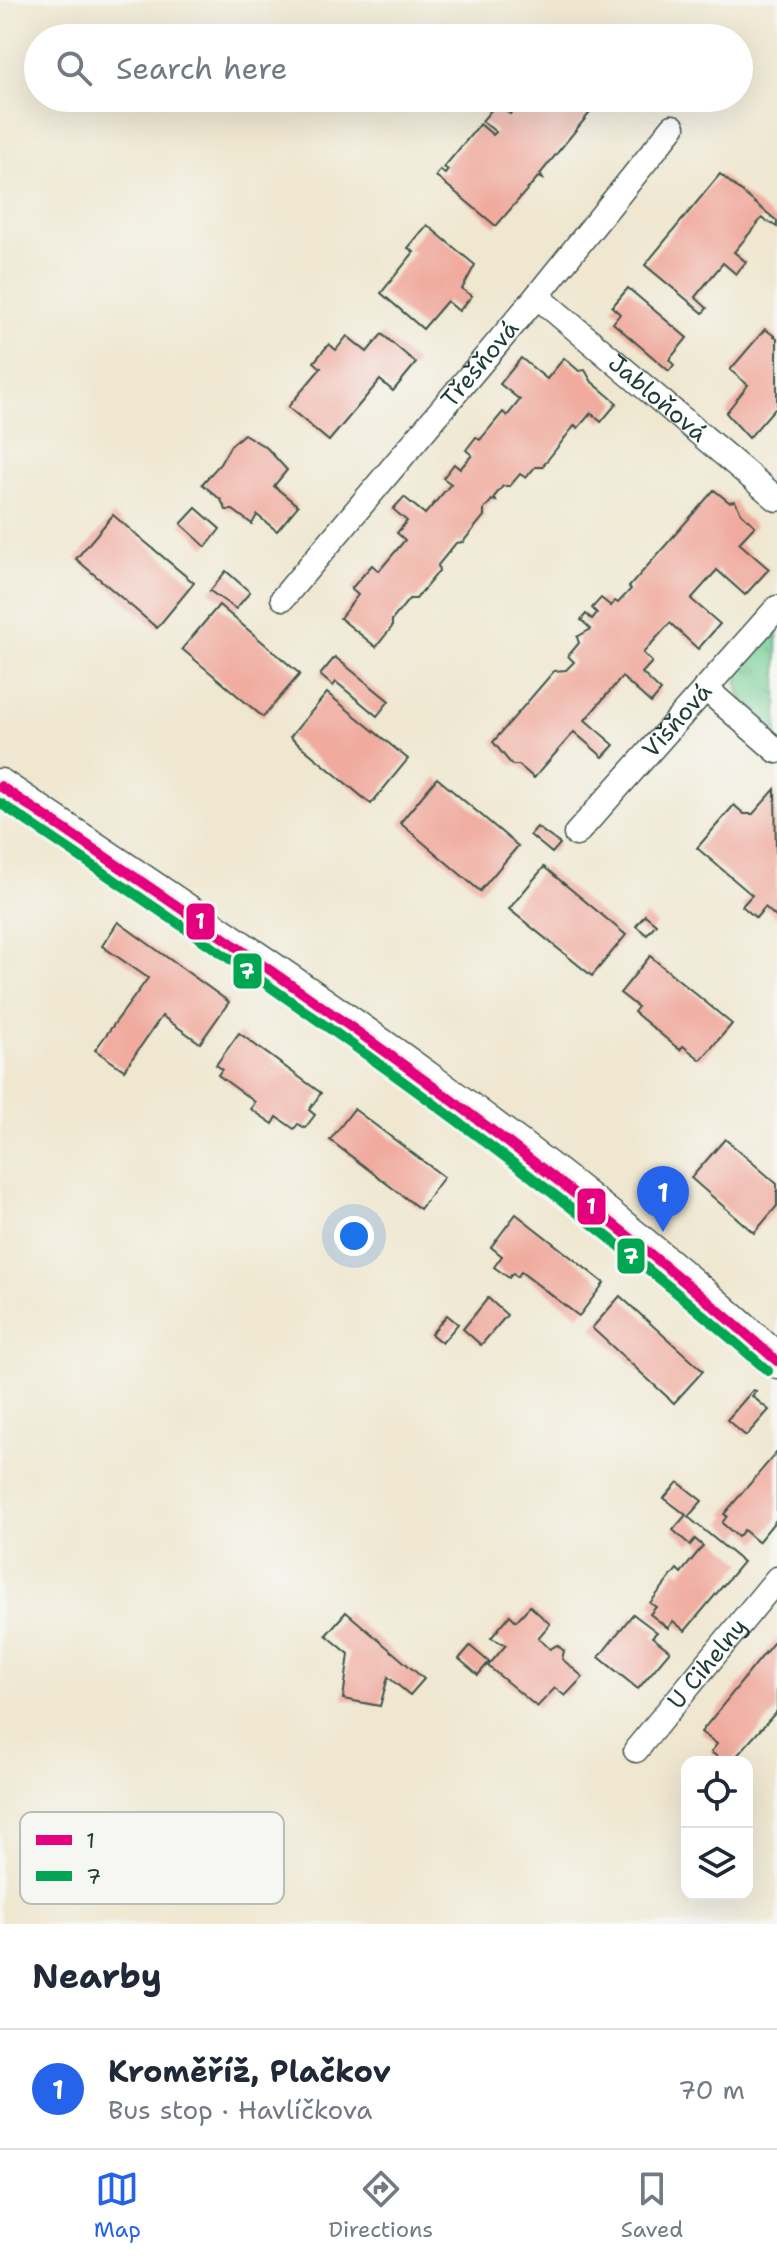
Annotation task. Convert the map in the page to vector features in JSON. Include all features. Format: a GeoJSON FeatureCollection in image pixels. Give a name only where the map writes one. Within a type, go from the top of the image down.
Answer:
{"type":"FeatureCollection","features":[{"type":"Feature","properties":{"kind":"street","name":"Třešňová"},"geometry":{"type":"LineString","coordinates":[[283,598],[537,296],[673,127]]}},
{"type":"Feature","properties":{"kind":"street","name":"Jabloňová"},"geometry":{"type":"LineString","coordinates":[[537,296],[777,499]]}},
{"type":"Feature","properties":{"kind":"street","name":"Višňová"},"geometry":{"type":"LineString","coordinates":[[576,834],[777,608]]}},
{"type":"Feature","properties":{"kind":"street"},"geometry":{"type":"LineString","coordinates":[[705,688],[777,751]]}},
{"type":"Feature","properties":{"kind":"street"},"geometry":{"type":"LineString","coordinates":[[0,786],[432,1082],[628,1230],[777,1361]]}},
{"type":"Feature","properties":{"kind":"street","name":"U Cihelny"},"geometry":{"type":"LineString","coordinates":[[636,1750],[777,1579]]}},
{"type":"Feature","properties":{"kind":"green space"},"geometry":{"type":"Polygon","coordinates":[[[777,620],[777,738],[746,706],[739,692],[738,680],[749,654],[777,620]]]}},
{"type":"Feature","properties":{"kind":"building"},"geometry":{"type":"Polygon","coordinates":[[[490,112],[591,112],[540,174],[543,179],[538,177],[496,226],[436,176],[440,170],[445,174],[448,170],[444,167],[480,124],[493,135],[496,132],[482,121],[490,112]]]}},
{"type":"Feature","properties":{"kind":"building"},"geometry":{"type":"Polygon","coordinates":[[[720,174],[777,221],[777,227],[762,218],[734,252],[746,262],[736,274],[723,263],[695,297],[707,308],[703,313],[645,265],[720,174]]]}},
{"type":"Feature","properties":{"kind":"building"},"geometry":{"type":"Polygon","coordinates":[[[427,225],[475,265],[462,289],[472,296],[459,311],[447,301],[423,329],[381,293],[414,252],[408,248],[427,225]]]}},
{"type":"Feature","properties":{"kind":"building"},"geometry":{"type":"Polygon","coordinates":[[[628,288],[687,338],[669,360],[674,365],[669,371],[613,323],[620,314],[612,307],[628,288]]]}},
{"type":"Feature","properties":{"kind":"building"},"geometry":{"type":"Polygon","coordinates":[[[765,329],[777,338],[777,411],[774,409],[749,438],[726,413],[748,385],[730,370],[765,329]]]}},
{"type":"Feature","properties":{"kind":"building"},"geometry":{"type":"Polygon","coordinates":[[[382,334],[416,363],[393,391],[380,380],[329,441],[288,407],[321,368],[314,362],[329,344],[336,350],[347,336],[367,352],[382,334]]]}},
{"type":"Feature","properties":{"kind":"building"},"geometry":{"type":"Polygon","coordinates":[[[521,358],[547,379],[564,358],[579,371],[585,370],[592,382],[617,403],[601,422],[591,413],[578,428],[575,425],[542,467],[535,467],[526,478],[520,474],[510,486],[503,486],[494,497],[496,501],[492,500],[484,509],[484,516],[463,542],[456,543],[438,565],[439,571],[416,599],[409,599],[392,620],[392,627],[376,647],[340,618],[358,595],[351,589],[372,565],[379,571],[405,540],[397,533],[407,521],[393,509],[404,497],[425,514],[451,484],[443,478],[454,464],[460,469],[472,455],[466,450],[476,437],[480,440],[503,412],[507,416],[520,400],[500,384],[521,358]]]}},
{"type":"Feature","properties":{"kind":"building"},"geometry":{"type":"Polygon","coordinates":[[[244,434],[267,448],[287,470],[274,486],[298,506],[277,531],[257,515],[252,524],[233,510],[226,510],[221,500],[202,484],[220,464],[231,445],[244,434]]]}},
{"type":"Feature","properties":{"kind":"building"},"geometry":{"type":"Polygon","coordinates":[[[714,490],[729,502],[735,501],[741,513],[755,526],[739,543],[769,569],[745,595],[717,570],[691,599],[720,624],[698,649],[670,623],[643,653],[652,662],[642,673],[661,691],[651,703],[622,677],[585,720],[614,745],[603,757],[574,732],[534,778],[519,765],[512,765],[493,742],[554,671],[566,670],[574,662],[568,656],[579,643],[577,637],[591,629],[581,620],[586,614],[592,619],[597,613],[592,608],[601,598],[611,606],[615,601],[618,603],[714,490]]]}},
{"type":"Feature","properties":{"kind":"building"},"geometry":{"type":"Polygon","coordinates":[[[196,508],[220,529],[206,547],[181,524],[196,508]]]}},
{"type":"Feature","properties":{"kind":"building"},"geometry":{"type":"Polygon","coordinates":[[[113,515],[194,583],[157,628],[76,559],[113,515]]]}},
{"type":"Feature","properties":{"kind":"building"},"geometry":{"type":"Polygon","coordinates":[[[226,571],[250,592],[236,609],[210,591],[226,571]]]}},
{"type":"Feature","properties":{"kind":"building"},"geometry":{"type":"Polygon","coordinates":[[[219,605],[300,674],[263,717],[182,649],[219,605]]]}},
{"type":"Feature","properties":{"kind":"building"},"geometry":{"type":"Polygon","coordinates":[[[335,657],[389,701],[377,716],[336,682],[333,686],[320,675],[335,657]]]}},
{"type":"Feature","properties":{"kind":"building"},"geometry":{"type":"Polygon","coordinates":[[[327,693],[408,759],[371,804],[290,737],[327,693]]]}},
{"type":"Feature","properties":{"kind":"building"},"geometry":{"type":"Polygon","coordinates":[[[437,778],[518,846],[480,891],[400,823],[437,778]]]}},
{"type":"Feature","properties":{"kind":"building"},"geometry":{"type":"Polygon","coordinates":[[[775,789],[777,918],[765,907],[756,918],[742,906],[752,895],[697,848],[734,805],[744,814],[753,814],[775,789]]]}},
{"type":"Feature","properties":{"kind":"building"},"geometry":{"type":"Polygon","coordinates":[[[537,827],[560,844],[552,853],[530,835],[537,827]]]}},
{"type":"Feature","properties":{"kind":"building"},"geometry":{"type":"Polygon","coordinates":[[[544,867],[626,935],[592,976],[509,909],[544,867]]]}},
{"type":"Feature","properties":{"kind":"building"},"geometry":{"type":"Polygon","coordinates":[[[645,915],[656,924],[647,935],[636,926],[645,915]]]}},
{"type":"Feature","properties":{"kind":"building"},"geometry":{"type":"Polygon","coordinates":[[[118,922],[229,1002],[200,1043],[162,1016],[124,1070],[95,1050],[148,978],[102,946],[118,922]]]}},
{"type":"Feature","properties":{"kind":"building"},"geometry":{"type":"Polygon","coordinates":[[[650,956],[732,1024],[701,1060],[683,1046],[680,1050],[634,1012],[638,1007],[620,993],[650,956]]]}},
{"type":"Feature","properties":{"kind":"building"},"geometry":{"type":"Polygon","coordinates":[[[239,1033],[321,1093],[309,1110],[315,1115],[305,1128],[298,1124],[294,1129],[277,1117],[273,1124],[251,1109],[255,1102],[218,1075],[222,1069],[216,1065],[239,1033]]]}},
{"type":"Feature","properties":{"kind":"building"},"geometry":{"type":"Polygon","coordinates":[[[354,1109],[444,1177],[420,1209],[330,1140],[354,1109]]]}},
{"type":"Feature","properties":{"kind":"building"},"geometry":{"type":"Polygon","coordinates":[[[725,1139],[777,1184],[777,1206],[754,1233],[691,1178],[725,1139]]]}},
{"type":"Feature","properties":{"kind":"building"},"geometry":{"type":"Polygon","coordinates":[[[516,1214],[604,1283],[579,1316],[521,1272],[517,1277],[513,1273],[509,1278],[494,1267],[502,1256],[491,1247],[516,1214]]]}},
{"type":"Feature","properties":{"kind":"building"},"geometry":{"type":"Polygon","coordinates":[[[620,1296],[703,1371],[674,1403],[592,1328],[620,1296]]]}},
{"type":"Feature","properties":{"kind":"building"},"geometry":{"type":"Polygon","coordinates":[[[488,1298],[507,1315],[481,1345],[463,1329],[488,1298]]]}},
{"type":"Feature","properties":{"kind":"building"},"geometry":{"type":"Polygon","coordinates":[[[447,1315],[458,1324],[442,1343],[431,1334],[447,1315]]]}},
{"type":"Feature","properties":{"kind":"building"},"geometry":{"type":"Polygon","coordinates":[[[753,1390],[756,1391],[752,1396],[769,1410],[746,1436],[727,1420],[753,1390]]]}},
{"type":"Feature","properties":{"kind":"building"},"geometry":{"type":"Polygon","coordinates":[[[777,1452],[777,1519],[758,1542],[744,1530],[738,1537],[722,1523],[727,1516],[724,1514],[777,1452]]]}},
{"type":"Feature","properties":{"kind":"building"},"geometry":{"type":"Polygon","coordinates":[[[678,1482],[702,1501],[688,1517],[743,1562],[685,1631],[673,1621],[668,1628],[650,1614],[656,1607],[650,1603],[677,1569],[681,1573],[703,1546],[695,1539],[690,1545],[673,1530],[686,1515],[664,1498],[678,1482]]]}},
{"type":"Feature","properties":{"kind":"building"},"geometry":{"type":"Polygon","coordinates":[[[530,1606],[550,1624],[538,1638],[550,1649],[557,1645],[564,1651],[562,1659],[583,1677],[565,1696],[555,1688],[537,1707],[488,1666],[506,1645],[491,1638],[510,1615],[516,1621],[530,1606]]]}},
{"type":"Feature","properties":{"kind":"building"},"geometry":{"type":"Polygon","coordinates":[[[346,1612],[424,1679],[410,1695],[388,1677],[380,1706],[343,1699],[349,1654],[326,1635],[346,1612]]]}},
{"type":"Feature","properties":{"kind":"building"},"geometry":{"type":"Polygon","coordinates":[[[633,1614],[657,1632],[652,1637],[670,1651],[638,1689],[599,1657],[633,1614]]]}},
{"type":"Feature","properties":{"kind":"building"},"geometry":{"type":"Polygon","coordinates":[[[777,1638],[777,1711],[737,1756],[716,1756],[711,1752],[717,1744],[701,1732],[777,1638]]]}},
{"type":"Feature","properties":{"kind":"building"},"geometry":{"type":"Polygon","coordinates":[[[470,1646],[489,1662],[478,1675],[459,1659],[470,1646]]]}},
{"type":"Feature","properties":{"kind":"transit line","name":"1"},"geometry":{"type":"LineString","coordinates":[[0,786],[300,991],[495,1132],[685,1282],[777,1361]]}},
{"type":"Feature","properties":{"kind":"transit line","name":"7"},"geometry":{"type":"LineString","coordinates":[[0,803],[393,1074],[584,1218],[768,1371]]}},
{"type":"Feature","properties":{"kind":"place","name":"Kroměříž, Plačkov"},"geometry":{"type":"Point","coordinates":[663,1232]}}]}
